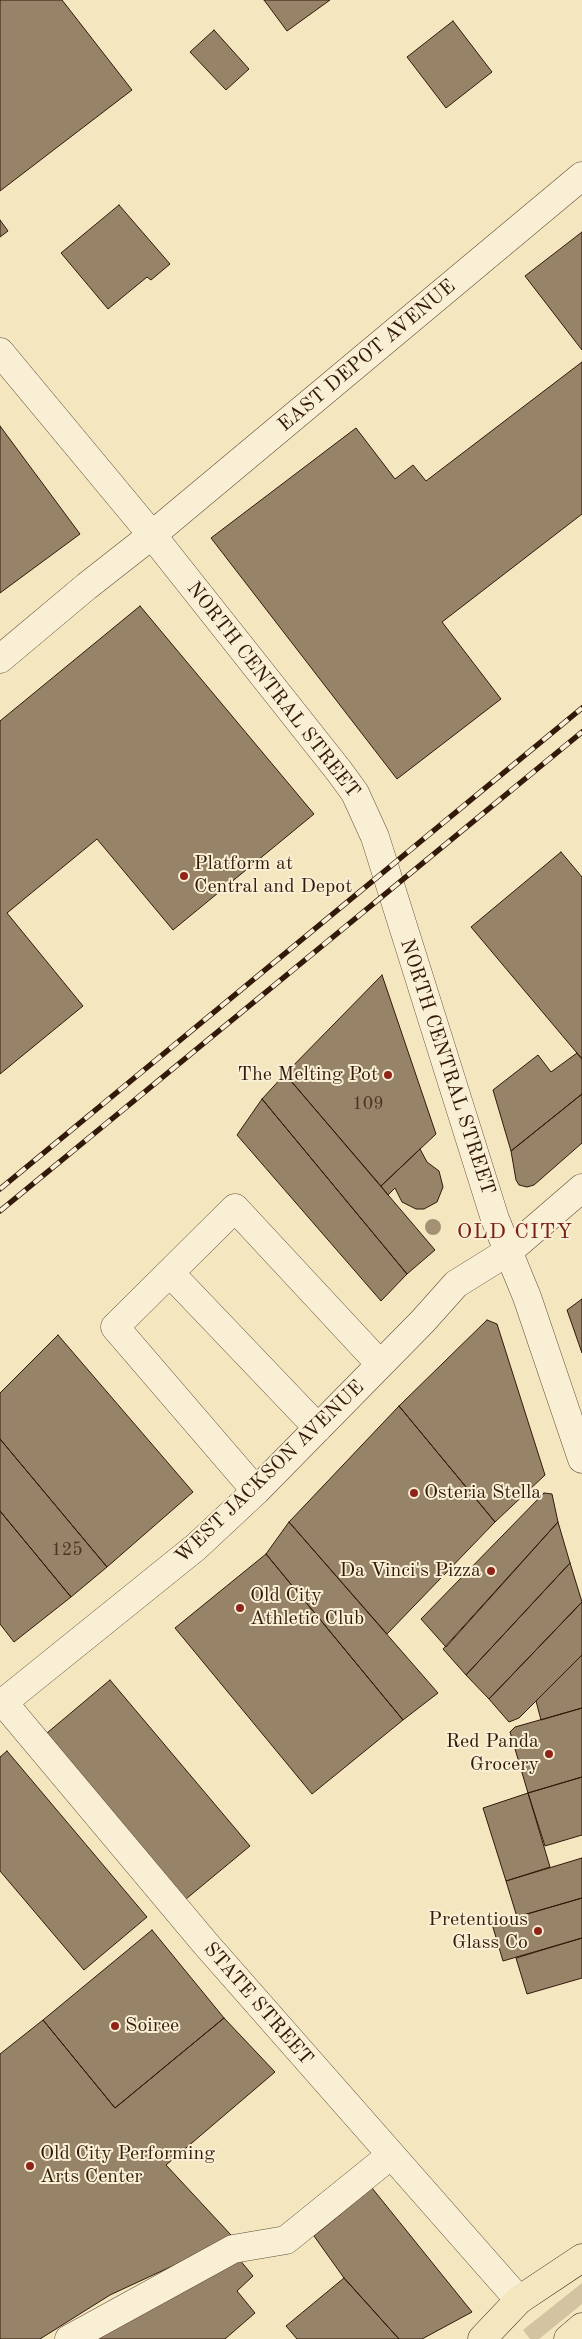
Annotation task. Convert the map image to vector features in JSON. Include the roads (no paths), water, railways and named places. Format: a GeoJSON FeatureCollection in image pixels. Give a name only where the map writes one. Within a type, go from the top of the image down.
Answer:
{"type":"FeatureCollection","features":[{"type":"Feature","properties":{"kind":"main road"},"geometry":{"type":"LineString","coordinates":[[482,2339],[519,2300],[582,2258]]}},
{"type":"Feature","properties":{"kind":"street","name":"EAST DEPOT AVENUE"},"geometry":{"type":"LineString","coordinates":[[0,659],[87,586],[152,536],[582,176]]}},
{"type":"Feature","properties":{"kind":"street","name":"NORTH CENTRAL STREET"},"geometry":{"type":"LineString","coordinates":[[0,352],[152,536],[340,771],[355,793],[366,815],[495,1219],[527,1297],[582,1459]]}},
{"type":"Feature","properties":{"kind":"street","name":"WEST JACKSON AVENUE"},"geometry":{"type":"LineString","coordinates":[[2,1703],[196,1547],[256,1491],[456,1284],[509,1252],[582,1188]]}},
{"type":"Feature","properties":{"kind":"street"},"geometry":{"type":"LineString","coordinates":[[256,1491],[114,1327],[235,1208],[380,1364]]}},
{"type":"Feature","properties":{"kind":"street"},"geometry":{"type":"LineString","coordinates":[[170,1273],[318,1428]]}},
{"type":"Feature","properties":{"kind":"street","name":"STATE STREET"},"geometry":{"type":"LineString","coordinates":[[2,1703],[205,1943],[519,2300]]}},
{"type":"Feature","properties":{"kind":"street"},"geometry":{"type":"LineString","coordinates":[[69,2339],[233,2249],[286,2240],[391,2154]]}},
{"type":"Feature","properties":{"kind":"railway"},"geometry":{"type":"LineString","coordinates":[[0,1189],[582,708]]}},
{"type":"Feature","properties":{"kind":"railway"},"geometry":{"type":"LineString","coordinates":[[0,1211],[582,732]]}},
{"type":"Feature","properties":{"kind":"place","name":"Platform at Central and Depot"},"geometry":{"type":"Point","coordinates":[184,876]}},
{"type":"Feature","properties":{"kind":"place","name":"The Melting Pot"},"geometry":{"type":"Point","coordinates":[388,1075]}},
{"type":"Feature","properties":{"kind":"place","name":"Osteria Stella"},"geometry":{"type":"Point","coordinates":[414,1493]}},
{"type":"Feature","properties":{"kind":"place","name":"Da Vinci's Pizza"},"geometry":{"type":"Point","coordinates":[491,1571]}},
{"type":"Feature","properties":{"kind":"place","name":"Old City Athletic Club"},"geometry":{"type":"Point","coordinates":[240,1608]}},
{"type":"Feature","properties":{"kind":"place","name":"Red Panda Grocery"},"geometry":{"type":"Point","coordinates":[549,1754]}},
{"type":"Feature","properties":{"kind":"place","name":"Pretentious Glass Co"},"geometry":{"type":"Point","coordinates":[538,1931]}},
{"type":"Feature","properties":{"kind":"place","name":"Soiree"},"geometry":{"type":"Point","coordinates":[115,2026]}},
{"type":"Feature","properties":{"kind":"place","name":"Old City Performing Arts Center"},"geometry":{"type":"Point","coordinates":[30,2166]}},
{"type":"Feature","properties":{"kind":"district","name":"OLD CITY"},"geometry":{"type":"Point","coordinates":[515,1232]}}]}
